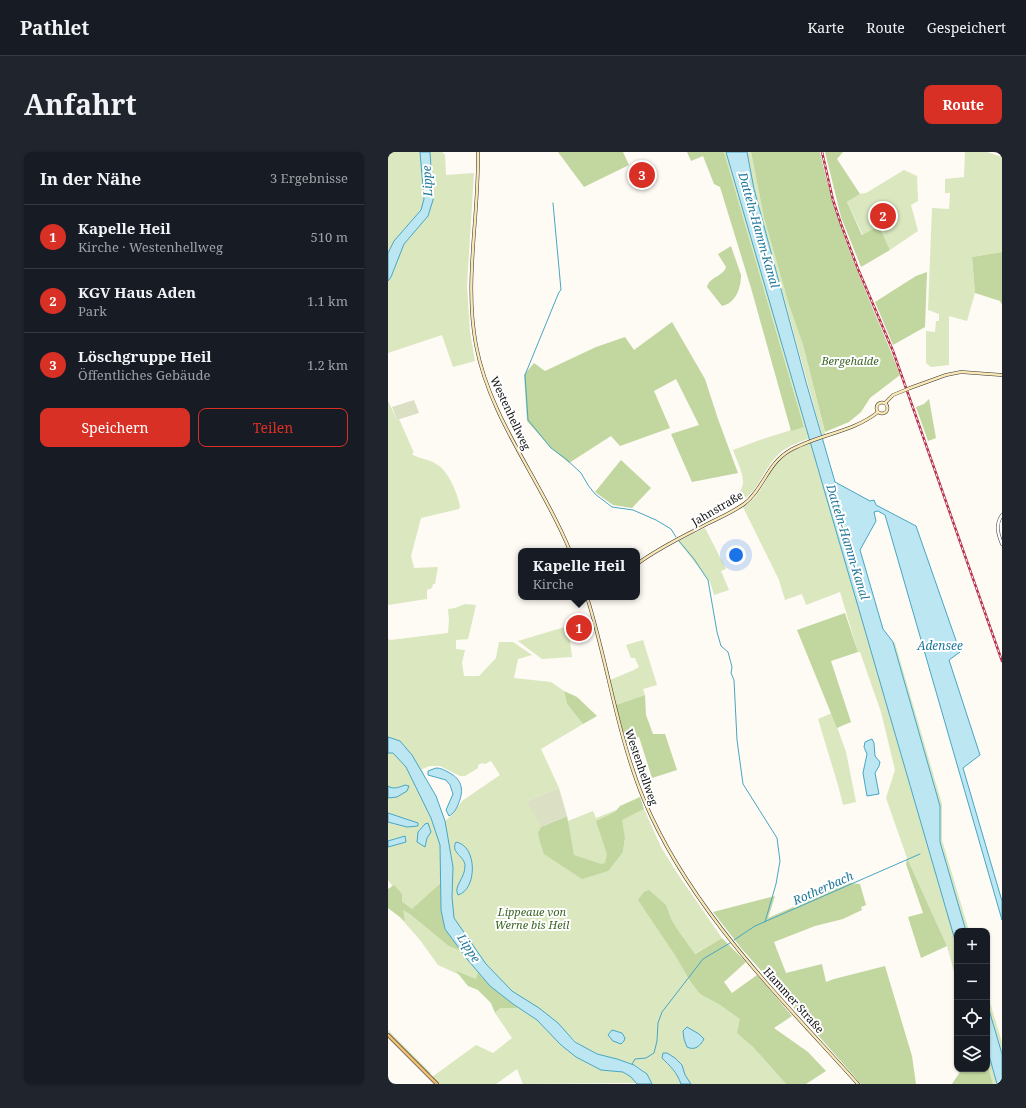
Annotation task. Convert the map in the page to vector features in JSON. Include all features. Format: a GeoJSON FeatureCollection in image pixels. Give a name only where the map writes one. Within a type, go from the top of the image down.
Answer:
{"type":"FeatureCollection","features":[{"type":"Feature","properties":{"kind":"main road","name":"Westenhellweg"},"geometry":{"type":"LineString","coordinates":[[478,152],[471,295],[474,330],[479,360],[495,404],[554,515],[569,548]]}},
{"type":"Feature","properties":{"kind":"main road"},"geometry":{"type":"LineString","coordinates":[[885,404],[893,395],[903,390],[960,372],[1002,375]]}},
{"type":"Feature","properties":{"kind":"main road"},"geometry":{"type":"LineString","coordinates":[[882,402],[885,404],[887,408],[885,412],[878,412],[876,409],[878,404],[882,402]]}},
{"type":"Feature","properties":{"kind":"main road","name":"Jahnstraße"},"geometry":{"type":"LineString","coordinates":[[640,562],[661,548],[741,506],[756,493],[778,459],[794,448],[866,420],[878,412]]}},
{"type":"Feature","properties":{"kind":"main road","name":"Westenhellweg"},"geometry":{"type":"LineString","coordinates":[[589,600],[626,747],[643,796],[662,838],[678,868],[719,926]]}},
{"type":"Feature","properties":{"kind":"main road","name":"Hammer Straße"},"geometry":{"type":"LineString","coordinates":[[719,926],[858,1084]]}},
{"type":"Feature","properties":{"kind":"main road"},"geometry":{"type":"LineString","coordinates":[[388,1035],[437,1084]]}},
{"type":"Feature","properties":{"kind":"street"},"geometry":{"type":"LineString","coordinates":[[1002,515],[997,528],[1002,544]]}},
{"type":"Feature","properties":{"kind":"green space"},"geometry":{"type":"Polygon","coordinates":[[[388,152],[442,152],[445,155],[446,175],[474,173],[467,286],[470,332],[475,361],[453,367],[442,335],[388,353],[388,152]]]}},
{"type":"Feature","properties":{"kind":"green space"},"geometry":{"type":"Polygon","coordinates":[[[558,152],[623,152],[629,165],[584,187],[558,152]]]}},
{"type":"Feature","properties":{"kind":"green space"},"geometry":{"type":"Polygon","coordinates":[[[687,152],[724,152],[804,427],[791,431],[751,288],[720,187],[714,184],[703,156],[691,161],[687,152]]]}},
{"type":"Feature","properties":{"kind":"green space"},"geometry":{"type":"Polygon","coordinates":[[[724,152],[726,152],[954,937],[954,972],[947,946],[907,858],[886,798],[895,770],[881,712],[860,652],[858,652],[840,592],[806,605],[802,594],[785,600],[779,580],[743,507],[758,494],[776,463],[794,450],[809,444],[808,439],[794,444],[778,454],[755,489],[745,498],[740,500],[739,498],[743,478],[733,450],[804,426],[724,152]]]}},
{"type":"Feature","properties":{"kind":"green space"},"geometry":{"type":"Polygon","coordinates":[[[747,152],[751,152],[764,218],[789,305],[803,345],[826,437],[823,439],[754,189],[747,152]]]}},
{"type":"Feature","properties":{"kind":"green space","name":"Bergehalde"},"geometry":{"type":"Polygon","coordinates":[[[751,152],[820,152],[828,186],[844,236],[856,269],[900,375],[870,398],[861,412],[849,422],[825,432],[803,345],[789,305],[764,218],[751,152]]]}},
{"type":"Feature","properties":{"kind":"green space"},"geometry":{"type":"Polygon","coordinates":[[[825,152],[843,152],[837,159],[860,194],[847,202],[862,235],[879,226],[890,250],[861,267],[841,217],[825,152]]]}},
{"type":"Feature","properties":{"kind":"green space"},"geometry":{"type":"Polygon","coordinates":[[[965,152],[987,152],[1002,157],[1002,252],[972,257],[975,293],[967,321],[949,316],[949,365],[931,367],[926,363],[926,331],[935,332],[936,321],[939,321],[939,314],[928,310],[932,208],[949,209],[950,193],[945,193],[945,179],[964,177],[965,152]]]}},
{"type":"Feature","properties":{"kind":"green space"},"geometry":{"type":"Polygon","coordinates":[[[904,170],[917,176],[918,201],[911,205],[918,231],[890,250],[879,226],[863,235],[847,202],[860,194],[866,193],[904,170]]]}},
{"type":"Feature","properties":{"kind":"green space"},"geometry":{"type":"Polygon","coordinates":[[[731,246],[741,275],[741,280],[737,294],[731,302],[722,306],[707,287],[711,281],[725,270],[726,267],[718,254],[731,246]]]}},
{"type":"Feature","properties":{"kind":"green space"},"geometry":{"type":"Polygon","coordinates":[[[1002,252],[1002,305],[1000,301],[975,293],[972,257],[1002,252]]]}},
{"type":"Feature","properties":{"kind":"green space"},"geometry":{"type":"Polygon","coordinates":[[[927,272],[925,327],[893,345],[875,302],[916,276],[927,272]]]}},
{"type":"Feature","properties":{"kind":"green space"},"geometry":{"type":"Polygon","coordinates":[[[672,322],[705,379],[738,473],[692,482],[671,434],[699,425],[676,379],[654,391],[670,428],[620,446],[611,436],[569,463],[550,447],[527,421],[524,375],[534,363],[545,371],[596,347],[625,337],[634,350],[672,322]]]}},
{"type":"Feature","properties":{"kind":"green space"},"geometry":{"type":"Polygon","coordinates":[[[929,399],[936,438],[928,441],[916,407],[924,404],[929,399]]]}},
{"type":"Feature","properties":{"kind":"green space"},"geometry":{"type":"Polygon","coordinates":[[[414,400],[419,413],[397,420],[392,407],[414,400]]]}},
{"type":"Feature","properties":{"kind":"green space"},"geometry":{"type":"Polygon","coordinates":[[[388,401],[397,420],[399,419],[414,453],[412,453],[413,455],[433,462],[445,471],[455,489],[460,507],[459,509],[421,518],[411,556],[414,568],[438,567],[435,584],[433,584],[432,588],[427,590],[427,599],[388,605],[388,401]]]}},
{"type":"Feature","properties":{"kind":"green space"},"geometry":{"type":"Polygon","coordinates":[[[621,460],[651,488],[632,508],[613,505],[595,492],[621,460]]]}},
{"type":"Feature","properties":{"kind":"green space"},"geometry":{"type":"Polygon","coordinates":[[[705,528],[726,569],[721,571],[729,590],[714,595],[710,582],[678,541],[705,528]]]}},
{"type":"Feature","properties":{"kind":"green space","name":"Lippeaue von Werne bis Heil"},"geometry":{"type":"Polygon","coordinates":[[[465,604],[476,605],[468,639],[456,640],[456,649],[465,650],[462,663],[464,676],[479,676],[496,658],[499,642],[513,642],[532,655],[518,659],[514,678],[551,682],[564,691],[567,704],[583,724],[541,749],[559,788],[527,801],[536,810],[545,827],[568,821],[593,811],[596,818],[616,810],[619,819],[614,862],[623,852],[625,838],[621,820],[644,809],[661,847],[722,938],[694,954],[677,958],[690,981],[700,994],[741,1019],[738,1033],[753,1047],[786,1084],[652,1084],[646,1073],[635,1065],[594,1052],[625,1066],[637,1083],[523,1084],[517,1069],[496,1084],[439,1084],[432,1077],[476,1045],[493,1053],[512,1038],[495,1013],[497,1011],[487,998],[462,976],[438,965],[420,940],[398,915],[394,888],[388,880],[388,639],[448,633],[448,609],[465,604]],[[491,761],[478,765],[478,768],[465,776],[460,776],[440,766],[430,766],[422,769],[445,821],[452,815],[462,801],[500,775],[491,761]],[[565,1031],[558,1037],[592,1052],[580,1045],[565,1031]]]}},
{"type":"Feature","properties":{"kind":"green space"},"geometry":{"type":"Polygon","coordinates":[[[845,613],[858,652],[831,661],[851,722],[837,728],[797,630],[845,613]]]}},
{"type":"Feature","properties":{"kind":"green space"},"geometry":{"type":"Polygon","coordinates":[[[568,626],[572,657],[542,659],[518,641],[568,626]]]}},
{"type":"Feature","properties":{"kind":"green space"},"geometry":{"type":"Polygon","coordinates":[[[643,640],[657,685],[643,689],[645,695],[616,705],[610,680],[639,667],[635,658],[631,658],[626,645],[643,640]]]}},
{"type":"Feature","properties":{"kind":"green space"},"geometry":{"type":"Polygon","coordinates":[[[893,642],[895,643],[942,804],[942,840],[968,928],[965,928],[940,842],[940,806],[893,642]]]}},
{"type":"Feature","properties":{"kind":"green space"},"geometry":{"type":"Polygon","coordinates":[[[564,691],[577,697],[597,716],[583,724],[567,704],[564,691]]]}},
{"type":"Feature","properties":{"kind":"green space"},"geometry":{"type":"Polygon","coordinates":[[[645,695],[646,715],[653,734],[665,734],[677,770],[652,778],[639,737],[626,742],[616,705],[645,695]]]}},
{"type":"Feature","properties":{"kind":"green space"},"geometry":{"type":"Polygon","coordinates":[[[832,713],[846,752],[856,802],[843,805],[818,719],[832,713]]]}},
{"type":"Feature","properties":{"kind":"green space"},"geometry":{"type":"Polygon","coordinates":[[[559,788],[567,816],[541,827],[527,801],[559,788]]]}},
{"type":"Feature","properties":{"kind":"green space"},"geometry":{"type":"Polygon","coordinates":[[[640,797],[644,809],[622,820],[625,838],[623,852],[608,871],[582,879],[544,854],[538,833],[541,827],[567,816],[574,855],[601,864],[605,863],[607,854],[596,821],[615,812],[620,806],[640,797]]]}},
{"type":"Feature","properties":{"kind":"green space"},"geometry":{"type":"Polygon","coordinates":[[[907,858],[947,946],[921,958],[908,917],[923,913],[906,864],[907,858]]]}},
{"type":"Feature","properties":{"kind":"green space"},"geometry":{"type":"Polygon","coordinates":[[[848,883],[860,884],[866,905],[861,907],[862,910],[843,919],[815,926],[774,942],[786,973],[822,964],[826,982],[885,966],[912,1056],[916,1084],[861,1084],[741,948],[713,912],[775,896],[768,918],[848,883]]]}},
{"type":"Feature","properties":{"kind":"green space"},"geometry":{"type":"Polygon","coordinates":[[[440,884],[441,910],[445,929],[461,951],[449,946],[410,914],[403,910],[405,921],[388,908],[388,889],[394,885],[402,894],[402,902],[412,909],[440,884]]]}},
{"type":"Feature","properties":{"kind":"green space"},"geometry":{"type":"Polygon","coordinates":[[[649,890],[666,905],[671,919],[695,954],[722,938],[746,962],[724,982],[732,993],[757,975],[792,1016],[774,1028],[808,1052],[826,1071],[806,1084],[786,1084],[753,1047],[737,1033],[740,1019],[720,1005],[700,994],[690,981],[675,955],[638,900],[644,892],[649,890]]]}},
{"type":"Feature","properties":{"kind":"green space"},"geometry":{"type":"Polygon","coordinates":[[[456,971],[476,979],[478,973],[490,986],[518,1008],[500,1008],[495,1013],[491,1003],[478,990],[468,986],[456,971]]]}},
{"type":"Feature","properties":{"kind":"green space"},"geometry":{"type":"Polygon","coordinates":[[[990,1003],[1002,1042],[1002,1054],[990,1012],[990,1003]]]}},
{"type":"Feature","properties":{"kind":"green space"},"geometry":{"type":"Polygon","coordinates":[[[388,1030],[431,1073],[429,1074],[388,1033],[388,1030]]]}},
{"type":"Feature","properties":{"kind":"green space"},"geometry":{"type":"Polygon","coordinates":[[[990,1060],[997,1084],[993,1084],[990,1072],[990,1060]]]}},
{"type":"Feature","properties":{"kind":"green space"},"geometry":{"type":"Polygon","coordinates":[[[960,1072],[990,1072],[993,1084],[952,1084],[960,1072]]]}},
{"type":"Feature","properties":{"kind":"water","name":"Lippe"},"geometry":{"type":"Polygon","coordinates":[[[420,152],[430,152],[433,200],[428,216],[404,244],[388,281],[388,253],[394,241],[421,210],[424,199],[420,152]]]}},
{"type":"Feature","properties":{"kind":"water"},"geometry":{"type":"Polygon","coordinates":[[[726,152],[747,152],[754,189],[806,382],[835,482],[870,501],[874,500],[876,505],[916,526],[960,652],[949,660],[980,755],[963,768],[1002,901],[1002,920],[885,515],[878,511],[874,512],[876,521],[860,550],[883,629],[893,642],[940,806],[940,842],[965,928],[954,928],[954,937],[726,152]]]}},
{"type":"Feature","properties":{"kind":"water","name":"Lippe"},"geometry":{"type":"Polygon","coordinates":[[[388,737],[400,741],[412,755],[436,796],[445,821],[453,867],[452,897],[454,918],[486,964],[512,991],[539,1008],[558,1023],[575,1042],[597,1054],[634,1065],[647,1074],[652,1084],[637,1084],[631,1077],[623,1072],[601,1070],[576,1057],[561,1045],[537,1020],[490,986],[467,959],[445,929],[441,910],[440,845],[431,818],[406,767],[393,753],[388,753],[388,737]]]}},
{"type":"Feature","properties":{"kind":"water"},"geometry":{"type":"Polygon","coordinates":[[[872,739],[874,743],[875,756],[880,762],[875,773],[879,794],[867,796],[863,773],[867,754],[864,747],[865,742],[872,739]]]}},
{"type":"Feature","properties":{"kind":"water"},"geometry":{"type":"Polygon","coordinates":[[[436,768],[442,769],[453,775],[460,783],[461,796],[459,802],[454,812],[449,816],[446,810],[453,794],[450,785],[446,780],[428,775],[428,771],[436,768]]]}},
{"type":"Feature","properties":{"kind":"water"},"geometry":{"type":"Polygon","coordinates":[[[405,785],[409,786],[407,791],[397,797],[388,798],[388,786],[394,788],[405,785]]]}},
{"type":"Feature","properties":{"kind":"water"},"geometry":{"type":"Polygon","coordinates":[[[388,813],[418,823],[418,826],[407,827],[388,822],[388,813]]]}},
{"type":"Feature","properties":{"kind":"water"},"geometry":{"type":"Polygon","coordinates":[[[428,823],[431,832],[427,838],[425,847],[417,842],[418,832],[425,824],[428,823]]]}},
{"type":"Feature","properties":{"kind":"water"},"geometry":{"type":"Polygon","coordinates":[[[405,836],[406,842],[388,847],[388,841],[405,836]]]}},
{"type":"Feature","properties":{"kind":"water"},"geometry":{"type":"Polygon","coordinates":[[[456,842],[463,845],[468,851],[472,868],[472,877],[469,885],[458,895],[457,888],[465,866],[463,860],[456,852],[456,842]]]}},
{"type":"Feature","properties":{"kind":"water"},"geometry":{"type":"Polygon","coordinates":[[[990,1013],[1002,1054],[1002,1084],[997,1084],[990,1059],[990,1013]]]}},
{"type":"Feature","properties":{"kind":"water"},"geometry":{"type":"Polygon","coordinates":[[[687,1027],[699,1034],[704,1039],[699,1046],[695,1048],[687,1047],[683,1031],[687,1027]]]}},
{"type":"Feature","properties":{"kind":"water"},"geometry":{"type":"Polygon","coordinates":[[[612,1030],[622,1033],[625,1038],[621,1044],[613,1041],[608,1035],[612,1030]]]}},
{"type":"Feature","properties":{"kind":"water"},"geometry":{"type":"Polygon","coordinates":[[[663,1053],[667,1053],[675,1058],[682,1065],[685,1075],[691,1084],[681,1084],[675,1073],[662,1058],[663,1053]]]}},
{"type":"Feature","properties":{"kind":"waterway"},"geometry":{"type":"LineString","coordinates":[[553,203],[561,290],[525,375],[528,420],[551,448],[581,473],[595,494],[612,507],[633,510],[656,520],[671,529],[676,537]]}},
{"type":"Feature","properties":{"kind":"waterway"},"geometry":{"type":"LineString","coordinates":[[679,541],[694,559],[708,580],[717,632],[721,646],[728,652],[732,667],[731,673],[734,680],[737,740],[743,784],[777,838],[780,861],[776,884],[765,922]]}},
{"type":"Feature","properties":{"kind":"waterway","name":"Rotherbach"},"geometry":{"type":"LineString","coordinates":[[734,940],[755,926],[920,854]]}},
{"type":"Feature","properties":{"kind":"waterway","name":"Rotherbach"},"geometry":{"type":"LineString","coordinates":[[632,1064],[635,1059],[646,1058],[654,1053],[657,1041],[658,1023],[662,1012],[703,959],[730,943]]}},
{"type":"Feature","properties":{"kind":"railway"},"geometry":{"type":"LineString","coordinates":[[822,152],[833,200],[841,224],[858,269],[893,351],[1002,661]]}},
{"type":"Feature","properties":{"kind":"place","name":"Löschgruppe Heil"},"geometry":{"type":"Point","coordinates":[642,175]}},
{"type":"Feature","properties":{"kind":"place","name":"KGV Haus Aden"},"geometry":{"type":"Point","coordinates":[883,216]}},
{"type":"Feature","properties":{"kind":"place","name":"Kapelle Heil"},"geometry":{"type":"Point","coordinates":[579,628]}},
{"type":"Feature","properties":{"kind":"water label","name":"Datteln-Hamm-Kanal"},"geometry":{"type":"Point","coordinates":[759,230]}},
{"type":"Feature","properties":{"kind":"water label","name":"Datteln-Hamm-Kanal"},"geometry":{"type":"Point","coordinates":[848,542]}},
{"type":"Feature","properties":{"kind":"water label","name":"Adensee"},"geometry":{"type":"Point","coordinates":[940,645]}}]}
